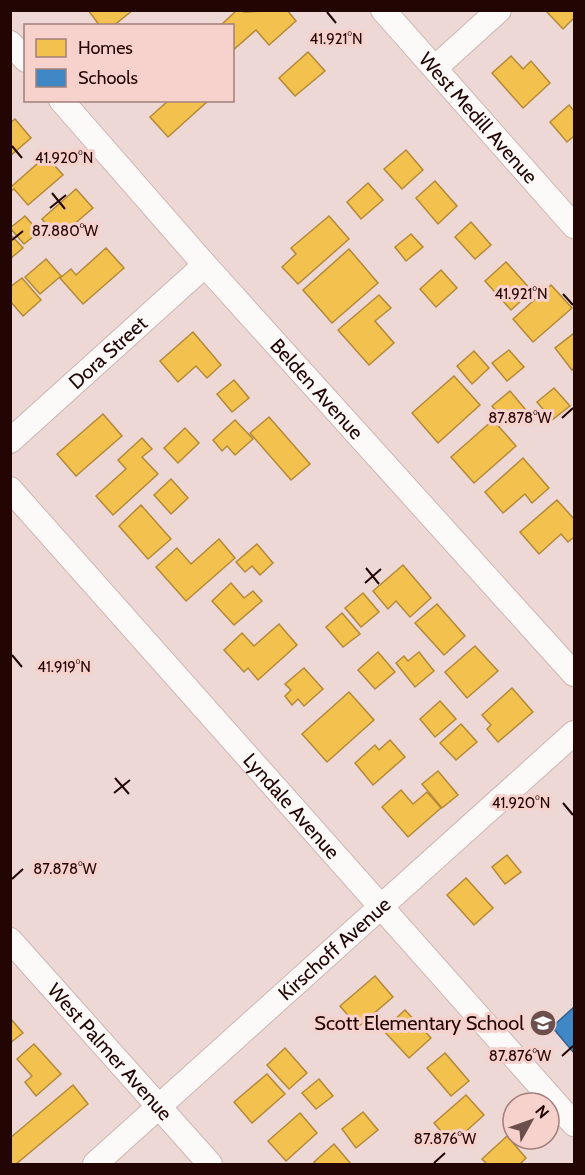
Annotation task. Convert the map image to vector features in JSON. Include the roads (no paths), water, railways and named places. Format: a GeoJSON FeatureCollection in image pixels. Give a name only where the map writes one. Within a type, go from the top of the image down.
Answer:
{"type":"FeatureCollection","features":[{"type":"Feature","properties":{"kind":"street","name":"West Medill Avenue"},"geometry":{"type":"LineString","coordinates":[[383,10],[574,226]]}},
{"type":"Feature","properties":{"kind":"street"},"geometry":{"type":"LineString","coordinates":[[435,68],[499,10]]}},
{"type":"Feature","properties":{"kind":"street"},"geometry":{"type":"LineString","coordinates":[[10,43],[24,58]]}},
{"type":"Feature","properties":{"kind":"street","name":"Belden Avenue"},"geometry":{"type":"LineString","coordinates":[[63,102],[205,265],[574,674]]}},
{"type":"Feature","properties":{"kind":"street","name":"Dora Street"},"geometry":{"type":"LineString","coordinates":[[10,441],[205,265]]}},
{"type":"Feature","properties":{"kind":"street","name":"Lyndale Avenue"},"geometry":{"type":"LineString","coordinates":[[10,489],[574,1124]]}},
{"type":"Feature","properties":{"kind":"street","name":"Kirschoff Avenue"},"geometry":{"type":"LineString","coordinates":[[95,1164],[574,733]]}},
{"type":"Feature","properties":{"kind":"street","name":"West Palmer Avenue"},"geometry":{"type":"LineString","coordinates":[[10,940],[210,1164]]}},
{"type":"Feature","properties":{"kind":"place","name":"Scott Elementary School"},"geometry":{"type":"Point","coordinates":[543,1023]}}]}
